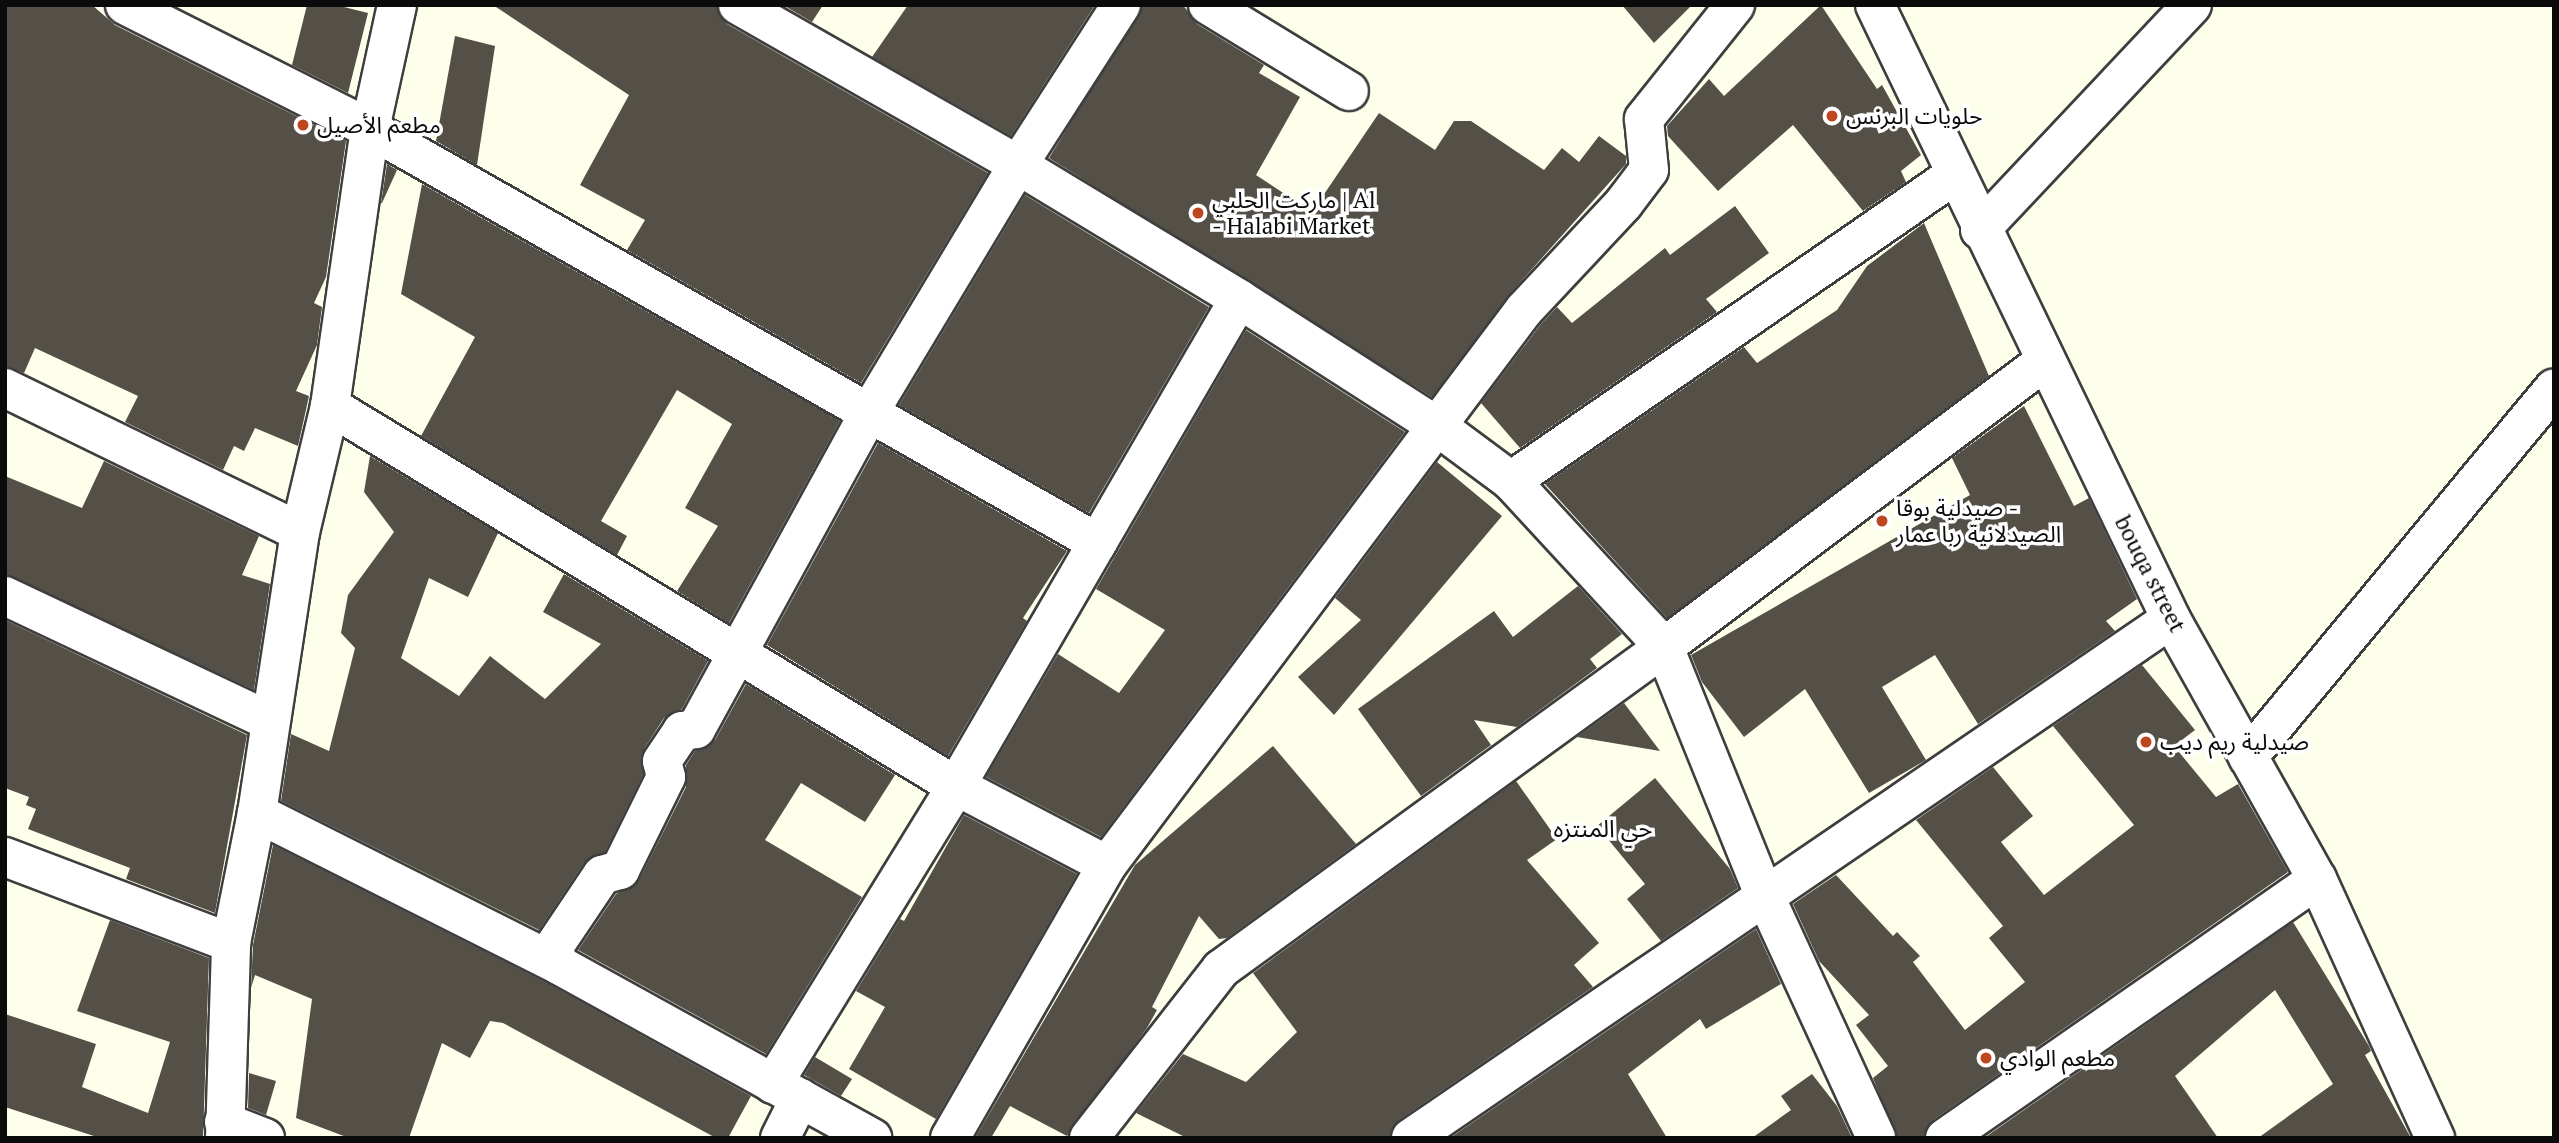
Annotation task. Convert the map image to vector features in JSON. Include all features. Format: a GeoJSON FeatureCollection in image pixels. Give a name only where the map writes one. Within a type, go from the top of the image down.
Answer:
{"type":"FeatureCollection","features":[{"type":"Feature","properties":{"kind":"street"},"geometry":{"type":"LineString","coordinates":[[125,5],[370,129],[1098,543]]}},
{"type":"Feature","properties":{"kind":"street"},"geometry":{"type":"LineString","coordinates":[[265,1138],[225,1130],[231,943],[257,813],[300,532],[330,406],[370,129],[397,5]]}},
{"type":"Feature","properties":{"kind":"street"},"geometry":{"type":"LineString","coordinates":[[738,5],[1018,165],[1239,299],[1437,426],[1511,481],[1664,647],[1763,894],[1877,1138]]}},
{"type":"Feature","properties":{"kind":"street"},"geometry":{"type":"LineString","coordinates":[[559,965],[553,948],[602,876],[620,870],[666,777],[662,761],[682,732],[696,729],[870,411],[1018,165],[1121,5]]}},
{"type":"Feature","properties":{"kind":"street"},"geometry":{"type":"LineString","coordinates":[[1208,5],[1349,91]]}},
{"type":"Feature","properties":{"kind":"street"},"geometry":{"type":"LineString","coordinates":[[950,1138],[1107,865],[1524,310],[1624,204],[1648,170],[1644,119],[1735,5]]}},
{"type":"Feature","properties":{"kind":"street","name":"bouqa street"},"geometry":{"type":"LineString","coordinates":[[1874,5],[1953,176],[2171,619],[2317,879],[2435,1138]]}},
{"type":"Feature","properties":{"kind":"street"},"geometry":{"type":"LineString","coordinates":[[1980,230],[2192,5]]}},
{"type":"Feature","properties":{"kind":"street"},"geometry":{"type":"LineString","coordinates":[[1511,481],[1953,176]]}},
{"type":"Feature","properties":{"kind":"street"},"geometry":{"type":"LineString","coordinates":[[780,1138],[786,1091],[956,786],[1239,299]]}},
{"type":"Feature","properties":{"kind":"street"},"geometry":{"type":"LineString","coordinates":[[1089,1138],[1221,969],[1664,647],[2045,361]]}},
{"type":"Feature","properties":{"kind":"street"},"geometry":{"type":"LineString","coordinates":[[5,388],[300,532]]}},
{"type":"Feature","properties":{"kind":"street"},"geometry":{"type":"LineString","coordinates":[[2248,757],[2554,389]]}},
{"type":"Feature","properties":{"kind":"street"},"geometry":{"type":"LineString","coordinates":[[330,406],[956,786],[1107,865]]}},
{"type":"Feature","properties":{"kind":"street"},"geometry":{"type":"LineString","coordinates":[[5,596],[269,722]]}},
{"type":"Feature","properties":{"kind":"street"},"geometry":{"type":"LineString","coordinates":[[1411,1138],[1763,894],[2171,619]]}},
{"type":"Feature","properties":{"kind":"street"},"geometry":{"type":"LineString","coordinates":[[257,813],[559,965],[872,1138]]}},
{"type":"Feature","properties":{"kind":"street"},"geometry":{"type":"LineString","coordinates":[[5,858],[231,943]]}},
{"type":"Feature","properties":{"kind":"street"},"geometry":{"type":"LineString","coordinates":[[1945,1138],[2317,879]]}},
{"type":"Feature","properties":{"kind":"building"},"geometry":{"type":"Polygon","coordinates":[[[5,5],[92,5],[115,25],[346,141],[326,277],[314,303],[322,307],[317,345],[296,391],[309,396],[298,446],[255,428],[244,451],[234,446],[223,470],[125,422],[138,396],[35,348],[24,373],[5,366],[5,5]]]}},
{"type":"Feature","properties":{"kind":"building"},"geometry":{"type":"Polygon","coordinates":[[[307,5],[336,5],[368,13],[348,93],[292,65],[307,5]]]}},
{"type":"Feature","properties":{"kind":"building"},"geometry":{"type":"Polygon","coordinates":[[[493,5],[716,5],[727,24],[988,173],[861,383],[627,250],[645,220],[580,185],[629,95],[493,5]]]}},
{"type":"Feature","properties":{"kind":"building"},"geometry":{"type":"Polygon","coordinates":[[[783,5],[823,5],[812,22],[783,5]]]}},
{"type":"Feature","properties":{"kind":"building"},"geometry":{"type":"Polygon","coordinates":[[[908,5],[1095,5],[1011,136],[872,57],[908,5]]]}},
{"type":"Feature","properties":{"kind":"building"},"geometry":{"type":"Polygon","coordinates":[[[1143,5],[1183,5],[1197,24],[1264,65],[1259,73],[1300,97],[1256,175],[1312,212],[1379,113],[1435,150],[1454,121],[1471,121],[1544,170],[1562,148],[1579,162],[1599,136],[1626,156],[1626,164],[1507,297],[1432,397],[1049,158],[1143,5]]]}},
{"type":"Feature","properties":{"kind":"building"},"geometry":{"type":"Polygon","coordinates":[[[1622,5],[1692,5],[1654,43],[1622,5]]]}},
{"type":"Feature","properties":{"kind":"building"},"geometry":{"type":"Polygon","coordinates":[[[1821,5],[1877,89],[1882,85],[1921,155],[1901,171],[1906,182],[1863,211],[1793,125],[1718,191],[1668,136],[1667,126],[1709,79],[1724,96],[1821,5]]]}},
{"type":"Feature","properties":{"kind":"building"},"geometry":{"type":"Polygon","coordinates":[[[455,36],[495,46],[477,165],[436,141],[455,36]]]}},
{"type":"Feature","properties":{"kind":"building"},"geometry":{"type":"Polygon","coordinates":[[[387,164],[397,170],[381,203],[387,164]]]}},
{"type":"Feature","properties":{"kind":"building"},"geometry":{"type":"Polygon","coordinates":[[[422,184],[840,421],[729,623],[677,591],[718,526],[685,508],[732,424],[677,390],[601,521],[627,536],[617,555],[421,436],[475,337],[401,294],[422,184]]]}},
{"type":"Feature","properties":{"kind":"building"},"geometry":{"type":"Polygon","coordinates":[[[1025,195],[1209,307],[1089,513],[899,405],[1025,195]]]}},
{"type":"Feature","properties":{"kind":"building"},"geometry":{"type":"Polygon","coordinates":[[[1735,206],[1769,253],[1706,299],[1717,312],[1520,448],[1481,403],[1541,324],[1557,307],[1572,323],[1665,248],[1670,255],[1735,206]]]}},
{"type":"Feature","properties":{"kind":"building"},"geometry":{"type":"Polygon","coordinates":[[[1924,223],[1989,376],[1667,618],[1545,484],[1744,347],[1757,363],[1837,310],[1867,266],[1924,223]]]}},
{"type":"Feature","properties":{"kind":"building"},"geometry":{"type":"Polygon","coordinates":[[[1246,330],[1405,432],[1101,837],[986,777],[1058,654],[1119,693],[1165,630],[1096,589],[1246,330]]]}},
{"type":"Feature","properties":{"kind":"building"},"geometry":{"type":"Polygon","coordinates":[[[2024,406],[2074,506],[2089,498],[2137,599],[2106,621],[2115,631],[1978,724],[1935,655],[1882,687],[1926,760],[1869,793],[1805,689],[1744,737],[1702,682],[1691,655],[1970,495],[1952,458],[2024,406]]]}},
{"type":"Feature","properties":{"kind":"building"},"geometry":{"type":"Polygon","coordinates":[[[878,443],[1067,551],[1023,618],[1027,621],[948,756],[767,645],[878,443]]]}},
{"type":"Feature","properties":{"kind":"building"},"geometry":{"type":"Polygon","coordinates":[[[370,456],[498,533],[468,597],[429,578],[401,658],[459,696],[490,656],[545,699],[601,644],[543,612],[564,574],[708,661],[682,709],[664,718],[644,749],[643,775],[605,852],[584,863],[539,930],[281,801],[291,734],[329,751],[355,648],[341,633],[348,595],[394,532],[364,492],[370,456]]]}},
{"type":"Feature","properties":{"kind":"building"},"geometry":{"type":"Polygon","coordinates":[[[104,461],[259,536],[242,575],[270,584],[254,690],[5,574],[5,476],[82,508],[104,461]]]}},
{"type":"Feature","properties":{"kind":"building"},"geometry":{"type":"Polygon","coordinates":[[[1437,462],[1502,516],[1334,715],[1298,677],[1361,620],[1335,598],[1437,462]]]}},
{"type":"Feature","properties":{"kind":"building"},"geometry":{"type":"Polygon","coordinates":[[[1578,586],[1622,634],[1590,659],[1597,668],[1517,727],[1474,720],[1491,745],[1421,796],[1358,709],[1494,611],[1513,637],[1578,586]]]}},
{"type":"Feature","properties":{"kind":"building"},"geometry":{"type":"Polygon","coordinates":[[[5,620],[247,735],[215,913],[126,879],[130,868],[28,829],[36,809],[26,805],[29,797],[5,788],[5,620]]]}},
{"type":"Feature","properties":{"kind":"building"},"geometry":{"type":"Polygon","coordinates":[[[2142,665],[2195,730],[2174,746],[2216,797],[2238,784],[2288,872],[1933,1120],[1923,1138],[1897,1138],[1873,1078],[1888,1066],[1856,1025],[1869,1015],[1819,961],[1793,904],[1836,875],[1893,936],[1897,932],[1920,956],[1913,962],[1965,1030],[2025,982],[1989,938],[2003,926],[1916,820],[1993,767],[2033,816],[2001,842],[2044,895],[2134,825],[2053,726],[2142,665]]]}},
{"type":"Feature","properties":{"kind":"building"},"geometry":{"type":"Polygon","coordinates":[[[746,684],[895,775],[865,822],[801,783],[765,840],[862,897],[766,1054],[578,950],[616,894],[639,880],[686,787],[686,765],[695,751],[715,740],[746,684]]]}},
{"type":"Feature","properties":{"kind":"building"},"geometry":{"type":"Polygon","coordinates":[[[1624,703],[1660,751],[1577,737],[1624,703]]]}},
{"type":"Feature","properties":{"kind":"building"},"geometry":{"type":"Polygon","coordinates":[[[1273,746],[1356,844],[1227,938],[1219,939],[1199,916],[1152,1007],[1157,1010],[1147,1028],[1067,1136],[1010,1106],[991,1138],[975,1138],[1135,865],[1273,746]]]}},
{"type":"Feature","properties":{"kind":"building"},"geometry":{"type":"Polygon","coordinates":[[[1655,778],[1730,869],[1738,888],[1661,941],[1627,899],[1645,884],[1597,826],[1655,778]]]}},
{"type":"Feature","properties":{"kind":"building"},"geometry":{"type":"Polygon","coordinates":[[[1516,781],[1557,839],[1527,860],[1599,943],[1574,965],[1593,987],[1399,1120],[1389,1138],[1187,1138],[1136,1113],[1183,1054],[1246,1082],[1297,1032],[1253,973],[1516,781]]]}},
{"type":"Feature","properties":{"kind":"building"},"geometry":{"type":"Polygon","coordinates":[[[964,815],[1077,874],[936,1119],[849,1069],[885,1007],[856,991],[900,919],[904,921],[964,815]]]}},
{"type":"Feature","properties":{"kind":"building"},"geometry":{"type":"Polygon","coordinates":[[[273,845],[549,984],[751,1096],[728,1138],[716,1138],[503,1023],[490,1021],[470,1058],[442,1043],[409,1138],[349,1138],[296,1118],[312,999],[255,975],[251,988],[253,945],[273,845]]]}},
{"type":"Feature","properties":{"kind":"building"},"geometry":{"type":"Polygon","coordinates":[[[110,920],[209,958],[203,1138],[100,1138],[5,1107],[5,1014],[96,1044],[82,1087],[148,1113],[170,1042],[77,1011],[110,920]]]}},
{"type":"Feature","properties":{"kind":"building"},"geometry":{"type":"Polygon","coordinates":[[[2293,922],[2369,1046],[2371,1051],[2365,1055],[2411,1138],[2258,1138],[2333,1084],[2275,990],[2175,1076],[2218,1138],[1984,1138],[2293,922]]]}},
{"type":"Feature","properties":{"kind":"building"},"geometry":{"type":"Polygon","coordinates":[[[1756,929],[1781,984],[1706,1029],[1700,1019],[1628,1074],[1667,1138],[1450,1138],[1756,929]]]}},
{"type":"Feature","properties":{"kind":"building"},"geometry":{"type":"Polygon","coordinates":[[[815,1057],[852,1079],[841,1096],[804,1075],[815,1057]]]}},
{"type":"Feature","properties":{"kind":"building"},"geometry":{"type":"Polygon","coordinates":[[[249,1073],[276,1081],[266,1115],[248,1108],[249,1073]]]}},
{"type":"Feature","properties":{"kind":"building"},"geometry":{"type":"Polygon","coordinates":[[[1812,1074],[1837,1106],[1852,1138],[1752,1138],[1791,1110],[1781,1096],[1812,1074]]]}},
{"type":"Feature","properties":{"kind":"place","name":"حلويات البرنس"},"geometry":{"type":"Point","coordinates":[1832,116]}},
{"type":"Feature","properties":{"kind":"place","name":"مطعم الأصيل"},"geometry":{"type":"Point","coordinates":[303,125]}},
{"type":"Feature","properties":{"kind":"place","name":"ماركت الحلبي | Al - Halabi Market"},"geometry":{"type":"Point","coordinates":[1198,213]}},
{"type":"Feature","properties":{"kind":"place","name":"صيدلية بوقا - الصيدلانية ربا عمار"},"geometry":{"type":"Point","coordinates":[1882,521]}},
{"type":"Feature","properties":{"kind":"place","name":"صيدلية ريم ديب"},"geometry":{"type":"Point","coordinates":[2146,742]}},
{"type":"Feature","properties":{"kind":"place","name":"مطعم الوادي"},"geometry":{"type":"Point","coordinates":[1986,1058]}},
{"type":"Feature","properties":{"kind":"district","name":"حي المنتزه"},"geometry":{"type":"Point","coordinates":[1603,829]}}]}
